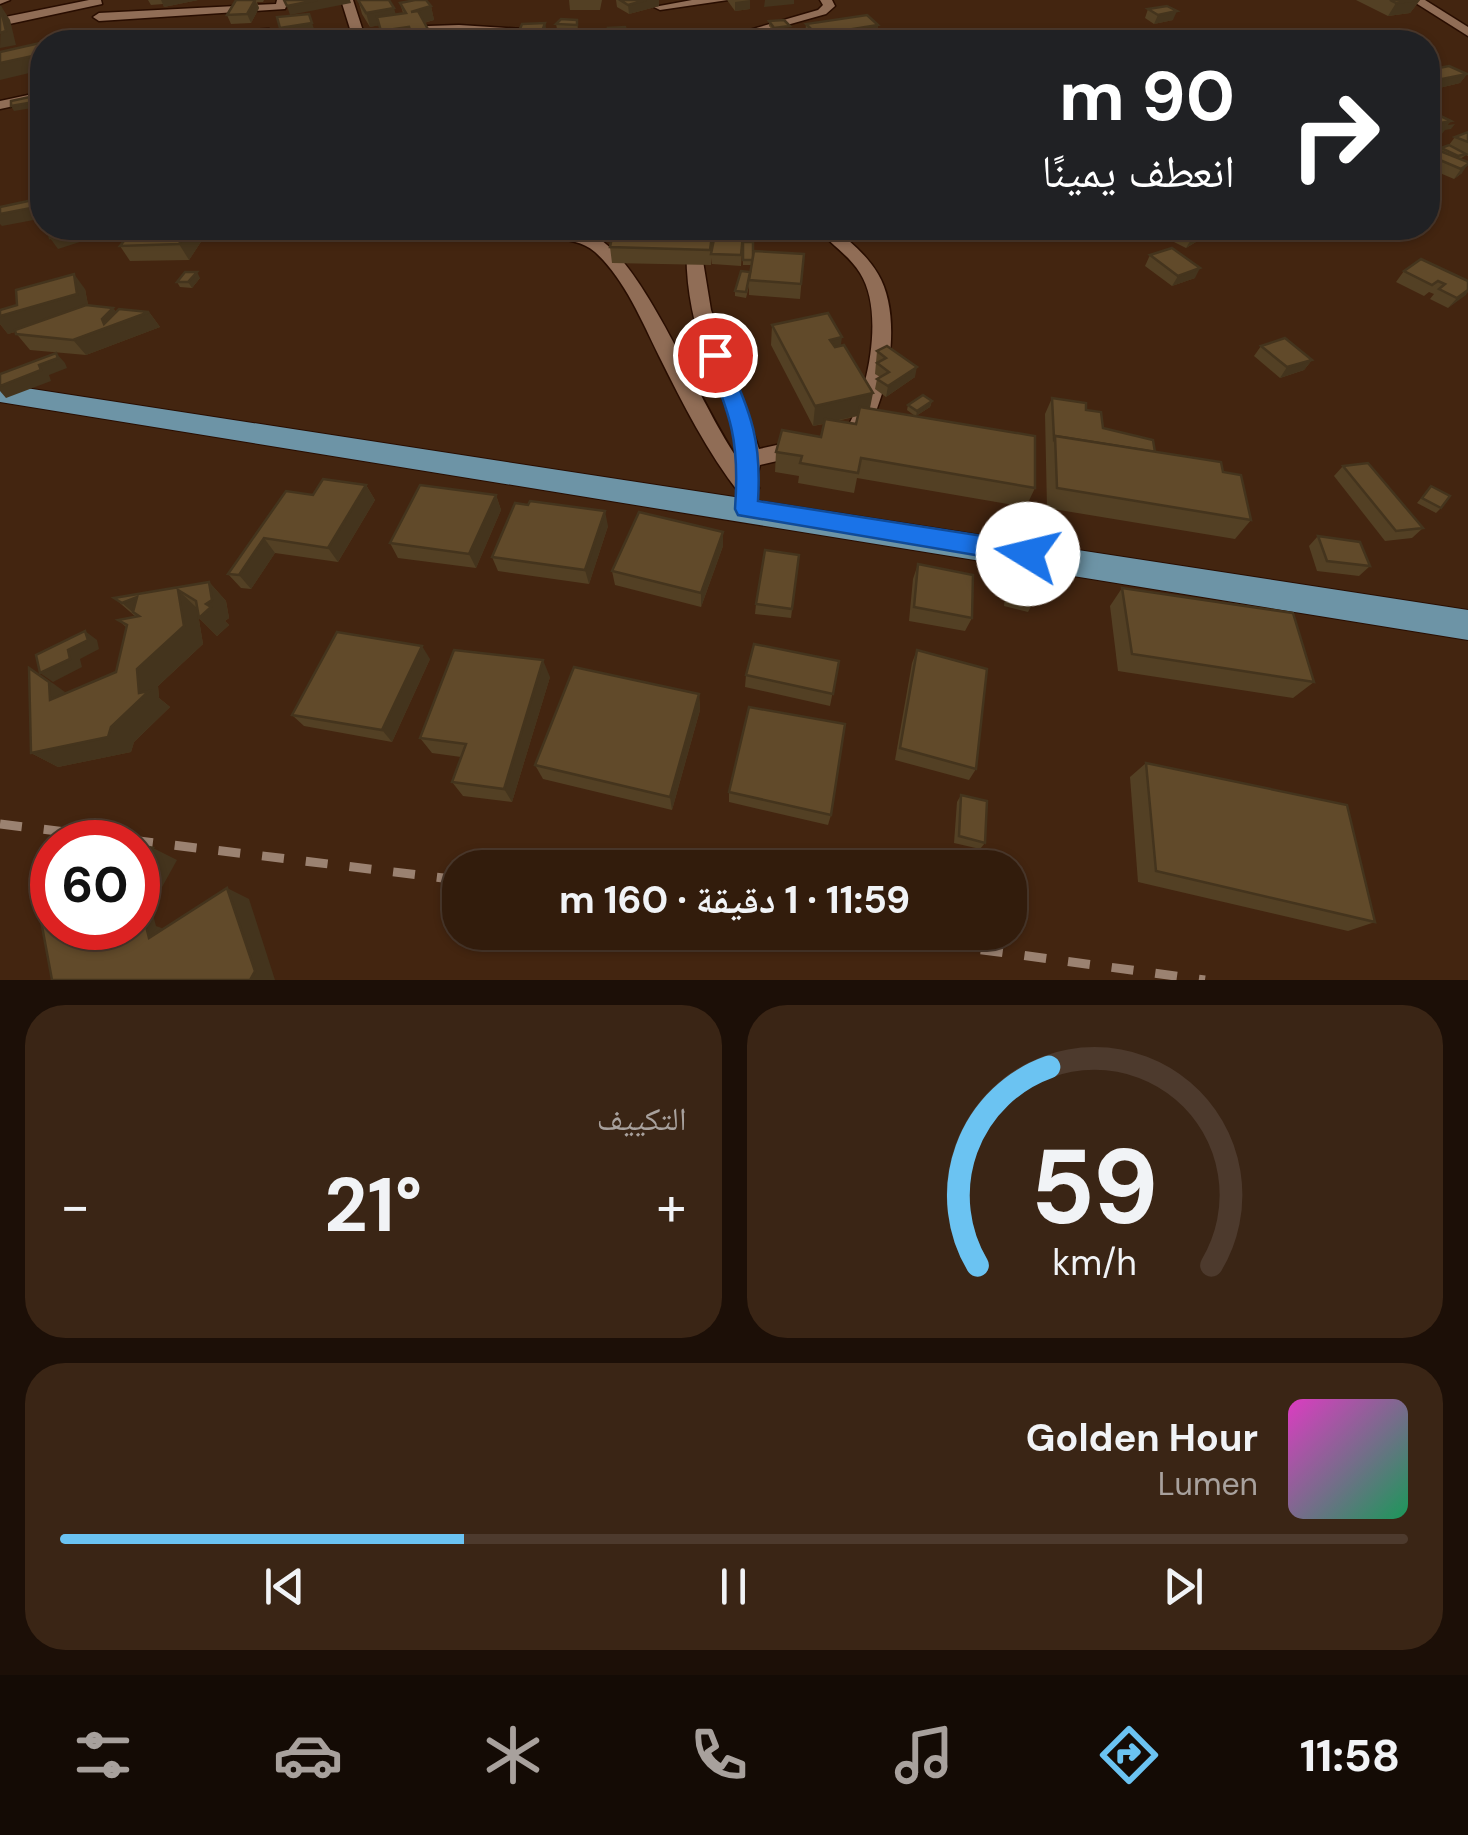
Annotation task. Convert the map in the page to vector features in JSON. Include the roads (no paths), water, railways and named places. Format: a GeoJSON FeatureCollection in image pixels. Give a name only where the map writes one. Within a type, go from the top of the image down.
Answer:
{"type":"FeatureCollection","features":[{"type":"Feature","properties":{"kind":"main road"},"geometry":{"type":"LineString","coordinates":[[0,393],[442,465],[747,498],[1462,618]]}},
{"type":"Feature","properties":{"kind":"street"},"geometry":{"type":"LineString","coordinates":[[185,30],[205,0]]}},
{"type":"Feature","properties":{"kind":"street"},"geometry":{"type":"LineString","coordinates":[[348,0],[357,30]]}},
{"type":"Feature","properties":{"kind":"street"},"geometry":{"type":"LineString","coordinates":[[658,3],[722,0]]}},
{"type":"Feature","properties":{"kind":"street"},"geometry":{"type":"LineString","coordinates":[[757,30],[822,12],[829,6],[826,0]]}},
{"type":"Feature","properties":{"kind":"street"},"geometry":{"type":"LineString","coordinates":[[1418,0],[1468,32]]}},
{"type":"Feature","properties":{"kind":"street"},"geometry":{"type":"LineString","coordinates":[[658,3],[678,30]]}},
{"type":"Feature","properties":{"kind":"street"},"geometry":{"type":"LineString","coordinates":[[0,22],[100,6],[194,14],[285,4],[274,30]]}},
{"type":"Feature","properties":{"kind":"street"},"geometry":{"type":"LineString","coordinates":[[0,106],[30,99]]}},
{"type":"Feature","properties":{"kind":"street"},"geometry":{"type":"LineString","coordinates":[[0,214],[30,207]]}},
{"type":"Feature","properties":{"kind":"street"},"geometry":{"type":"LineString","coordinates":[[587,240],[608,255],[661,339],[747,498]]}},
{"type":"Feature","properties":{"kind":"street"},"geometry":{"type":"LineString","coordinates":[[696,240],[694,276],[715,355],[744,425],[750,459],[747,498]]}},
{"type":"Feature","properties":{"kind":"street"},"geometry":{"type":"LineString","coordinates":[[750,459],[832,441],[861,425],[872,400],[880,331],[870,275],[836,240]]}},
{"type":"Feature","properties":{"kind":"railway"},"geometry":{"type":"LineString","coordinates":[[0,824],[442,878]]}},
{"type":"Feature","properties":{"kind":"railway"},"geometry":{"type":"LineString","coordinates":[[983,950],[1205,980]]}}]}
